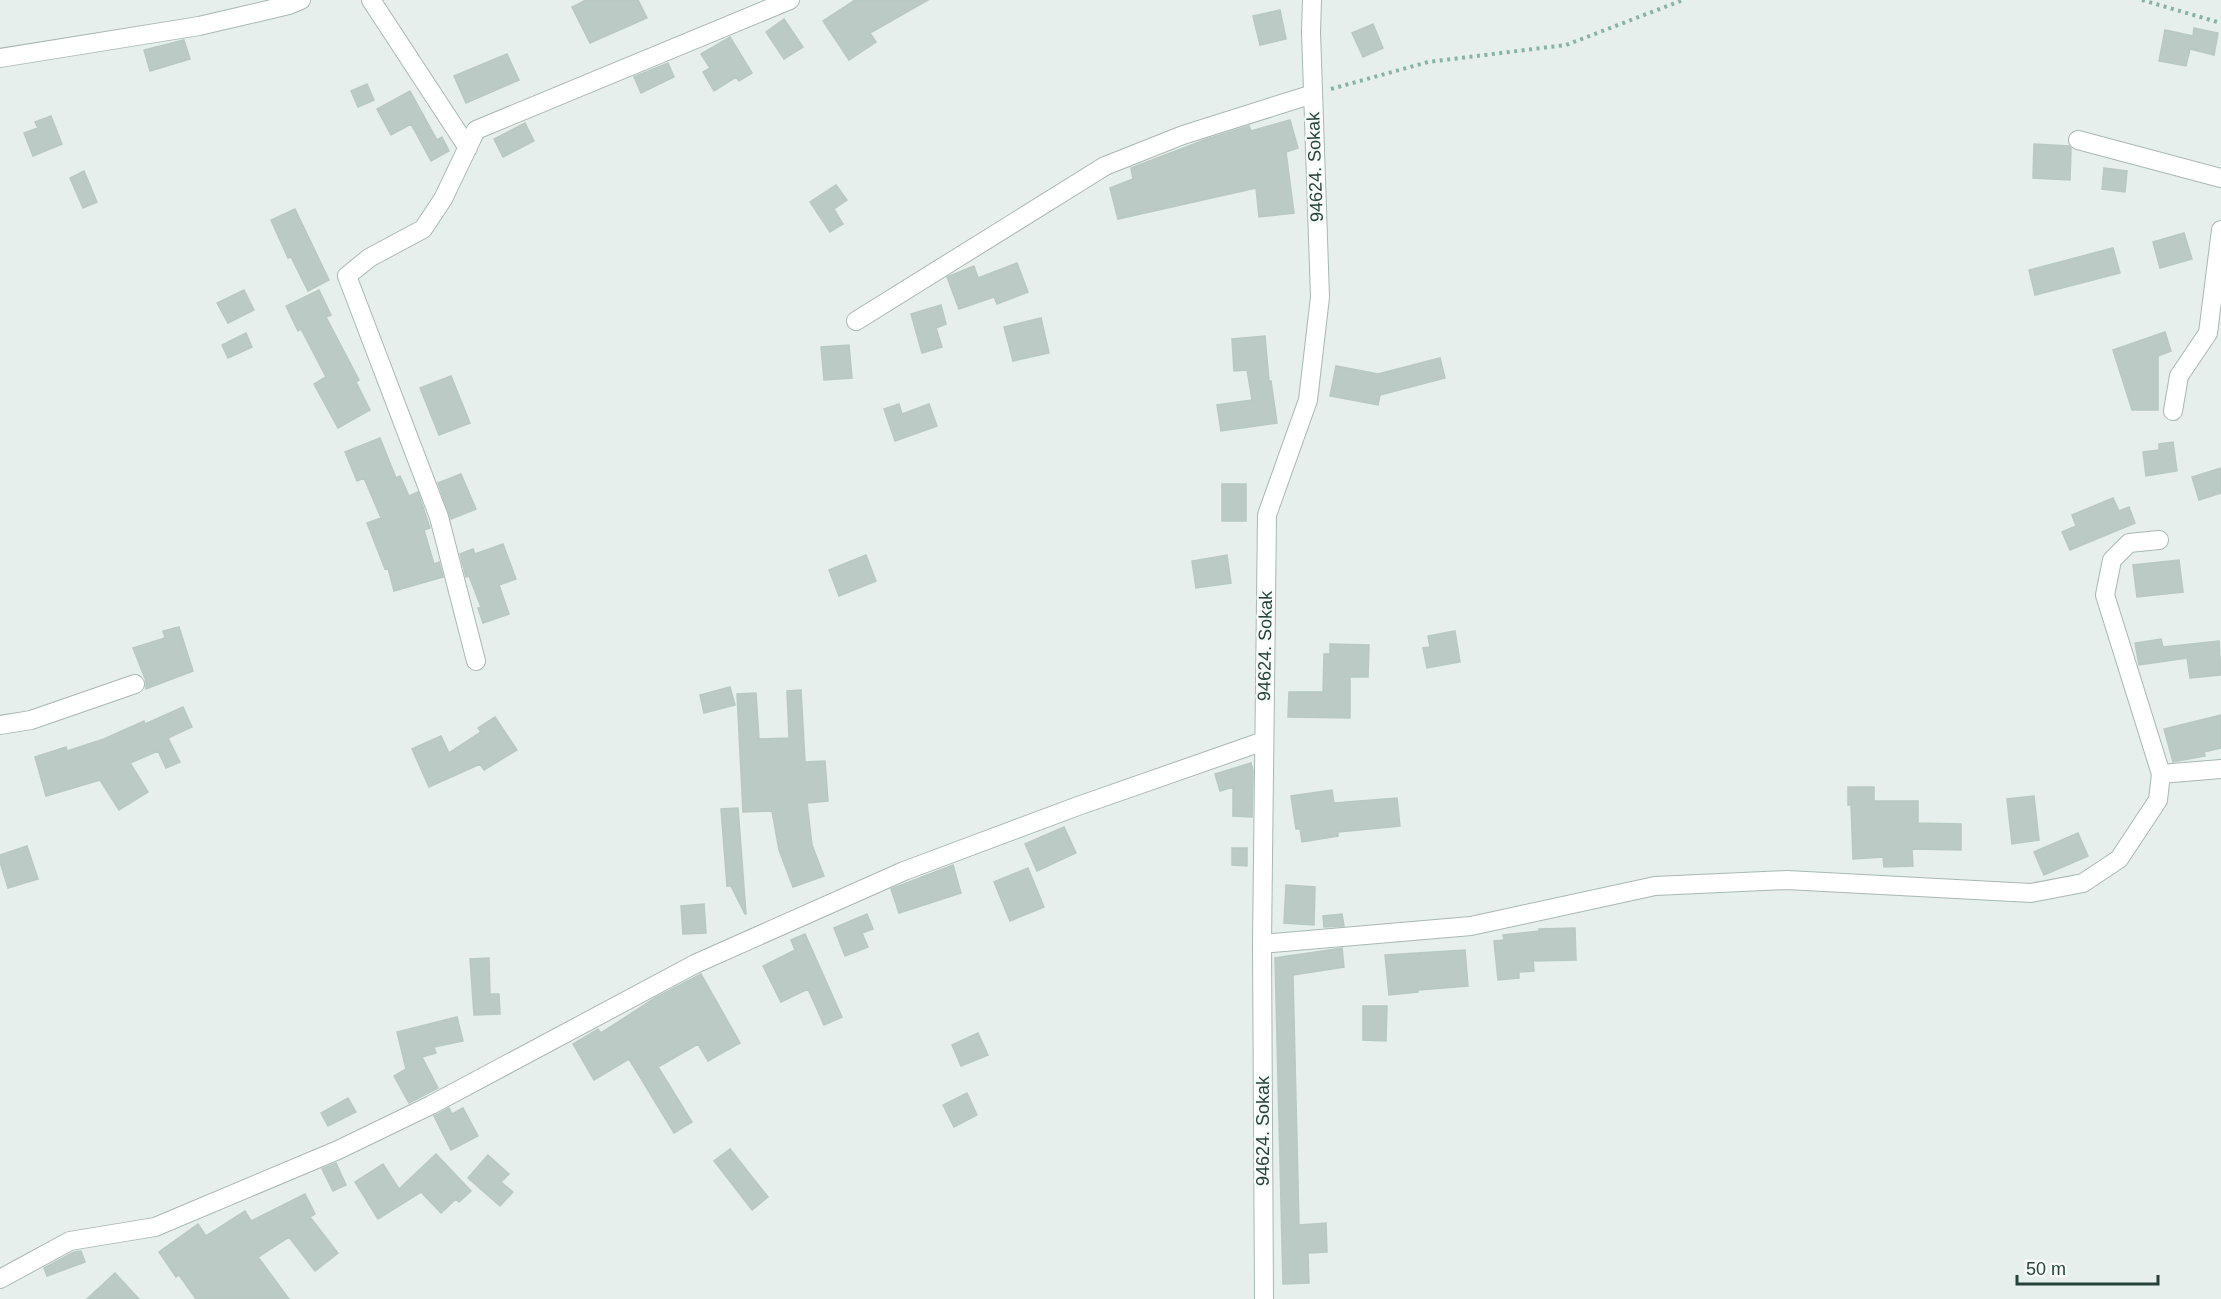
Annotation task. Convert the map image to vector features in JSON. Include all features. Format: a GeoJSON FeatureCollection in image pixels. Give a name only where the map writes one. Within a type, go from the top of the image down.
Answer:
{"type":"FeatureCollection","features":[{"type":"Feature","properties":{"kind":"street"},"geometry":{"type":"LineString","coordinates":[[0,57],[199,26],[289,5],[301,0]]}},
{"type":"Feature","properties":{"kind":"street"},"geometry":{"type":"LineString","coordinates":[[371,0],[468,148]]}},
{"type":"Feature","properties":{"kind":"street"},"geometry":{"type":"LineString","coordinates":[[476,661],[439,517],[347,276],[369,258],[423,229],[443,199],[476,130],[790,0]]}},
{"type":"Feature","properties":{"kind":"street","name":"94624. Sokak"},"geometry":{"type":"LineString","coordinates":[[1264,1299],[1262,944],[1267,515],[1308,400],[1320,297],[1312,0]]}},
{"type":"Feature","properties":{"kind":"street"},"geometry":{"type":"LineString","coordinates":[[856,321],[1105,166],[1183,135],[1313,94]]}},
{"type":"Feature","properties":{"kind":"street"},"geometry":{"type":"LineString","coordinates":[[2078,140],[2221,178]]}},
{"type":"Feature","properties":{"kind":"street"},"geometry":{"type":"LineString","coordinates":[[2173,411],[2179,376],[2208,333],[2221,230]]}},
{"type":"Feature","properties":{"kind":"street"},"geometry":{"type":"LineString","coordinates":[[1262,944],[1471,927],[1655,886],[1787,880],[2031,893],[2083,883],[2119,859],[2158,800],[2162,774],[2105,595],[2112,560],[2129,543],[2159,540]]}},
{"type":"Feature","properties":{"kind":"street"},"geometry":{"type":"LineString","coordinates":[[0,725],[31,720],[135,684]]}},
{"type":"Feature","properties":{"kind":"street"},"geometry":{"type":"LineString","coordinates":[[0,1279],[70,1241],[155,1227],[338,1150],[431,1105],[695,964],[904,871],[1077,806],[1264,741]]}},
{"type":"Feature","properties":{"kind":"street"},"geometry":{"type":"LineString","coordinates":[[2162,774],[2221,769]]}},
{"type":"Feature","properties":{"kind":"path"},"geometry":{"type":"LineString","coordinates":[[1313,94],[1428,62],[1566,45],[1683,0]]}},
{"type":"Feature","properties":{"kind":"path"},"geometry":{"type":"LineString","coordinates":[[2142,0],[2221,24]]}},
{"type":"Feature","properties":{"kind":"building"},"geometry":{"type":"Polygon","coordinates":[[[586,0],[638,0],[647,18],[590,43],[572,7],[586,0]]]}},
{"type":"Feature","properties":{"kind":"building"},"geometry":{"type":"Polygon","coordinates":[[[855,0],[928,0],[870,33],[876,42],[849,60],[823,21],[855,0]]]}},
{"type":"Feature","properties":{"kind":"building"},"geometry":{"type":"Polygon","coordinates":[[[1280,10],[1286,39],[1260,45],[1253,16],[1280,10]]]}},
{"type":"Feature","properties":{"kind":"building"},"geometry":{"type":"Polygon","coordinates":[[[784,19],[803,47],[784,59],[766,32],[784,19]]]}},
{"type":"Feature","properties":{"kind":"building"},"geometry":{"type":"Polygon","coordinates":[[[1373,24],[1383,48],[1363,57],[1352,33],[1373,24]]]}},
{"type":"Feature","properties":{"kind":"building"},"geometry":{"type":"Polygon","coordinates":[[[2194,28],[2218,33],[2214,55],[2190,49],[2186,66],[2159,61],[2165,30],[2193,36],[2194,28]]]}},
{"type":"Feature","properties":{"kind":"building"},"geometry":{"type":"Polygon","coordinates":[[[730,37],[752,73],[739,81],[736,77],[714,91],[703,72],[710,68],[701,54],[730,37]]]}},
{"type":"Feature","properties":{"kind":"building"},"geometry":{"type":"Polygon","coordinates":[[[184,40],[190,59],[150,71],[144,50],[184,40]]]}},
{"type":"Feature","properties":{"kind":"building"},"geometry":{"type":"Polygon","coordinates":[[[507,54],[519,80],[466,103],[454,76],[507,54]]]}},
{"type":"Feature","properties":{"kind":"building"},"geometry":{"type":"Polygon","coordinates":[[[668,63],[674,77],[641,93],[634,77],[668,63]]]}},
{"type":"Feature","properties":{"kind":"building"},"geometry":{"type":"Polygon","coordinates":[[[367,84],[374,100],[358,107],[351,91],[367,84]]]}},
{"type":"Feature","properties":{"kind":"building"},"geometry":{"type":"Polygon","coordinates":[[[410,91],[437,140],[442,137],[449,151],[431,161],[411,124],[391,135],[377,109],[410,91]]]}},
{"type":"Feature","properties":{"kind":"building"},"geometry":{"type":"Polygon","coordinates":[[[51,116],[62,144],[33,156],[24,133],[38,128],[35,122],[51,116]]]}},
{"type":"Feature","properties":{"kind":"building"},"geometry":{"type":"Polygon","coordinates":[[[1290,120],[1298,148],[1286,152],[1294,213],[1259,217],[1256,188],[1118,219],[1110,188],[1133,179],[1131,168],[1207,139],[1249,126],[1251,131],[1290,120]]]}},
{"type":"Feature","properties":{"kind":"building"},"geometry":{"type":"Polygon","coordinates":[[[525,123],[534,141],[503,157],[494,139],[525,123]]]}},
{"type":"Feature","properties":{"kind":"building"},"geometry":{"type":"Polygon","coordinates":[[[2034,144],[2069,146],[2071,149],[2070,180],[2033,178],[2034,144]]]}},
{"type":"Feature","properties":{"kind":"building"},"geometry":{"type":"Polygon","coordinates":[[[2104,168],[2127,171],[2125,192],[2102,189],[2104,168]]]}},
{"type":"Feature","properties":{"kind":"building"},"geometry":{"type":"Polygon","coordinates":[[[84,171],[97,202],[83,208],[70,178],[84,171]]]}},
{"type":"Feature","properties":{"kind":"building"},"geometry":{"type":"Polygon","coordinates":[[[836,185],[847,200],[834,209],[843,224],[830,232],[810,202],[836,185]]]}},
{"type":"Feature","properties":{"kind":"building"},"geometry":{"type":"Polygon","coordinates":[[[295,209],[329,280],[308,291],[291,257],[288,258],[271,220],[295,209]]]}},
{"type":"Feature","properties":{"kind":"building"},"geometry":{"type":"Polygon","coordinates":[[[2184,233],[2192,259],[2160,268],[2153,242],[2184,233]]]}},
{"type":"Feature","properties":{"kind":"building"},"geometry":{"type":"Polygon","coordinates":[[[2113,248],[2120,273],[2035,295],[2029,270],[2113,248]]]}},
{"type":"Feature","properties":{"kind":"building"},"geometry":{"type":"Polygon","coordinates":[[[1017,263],[1028,292],[997,304],[994,297],[959,309],[947,277],[974,266],[978,278],[1017,263]]]}},
{"type":"Feature","properties":{"kind":"building"},"geometry":{"type":"Polygon","coordinates":[[[244,290],[254,310],[228,323],[217,303],[244,290]]]}},
{"type":"Feature","properties":{"kind":"building"},"geometry":{"type":"Polygon","coordinates":[[[319,290],[331,315],[326,317],[359,380],[356,382],[370,410],[338,428],[314,384],[326,377],[301,329],[298,331],[286,306],[319,290]]]}},
{"type":"Feature","properties":{"kind":"building"},"geometry":{"type":"Polygon","coordinates":[[[941,305],[946,324],[936,328],[942,347],[922,353],[911,314],[941,305]]]}},
{"type":"Feature","properties":{"kind":"building"},"geometry":{"type":"Polygon","coordinates":[[[1041,318],[1049,353],[1013,361],[1004,327],[1041,318]]]}},
{"type":"Feature","properties":{"kind":"building"},"geometry":{"type":"Polygon","coordinates":[[[2165,332],[2171,351],[2158,356],[2158,410],[2132,410],[2113,350],[2165,332]]]}},
{"type":"Feature","properties":{"kind":"building"},"geometry":{"type":"Polygon","coordinates":[[[246,333],[252,347],[228,358],[222,345],[246,333]]]}},
{"type":"Feature","properties":{"kind":"building"},"geometry":{"type":"Polygon","coordinates":[[[1265,336],[1269,381],[1271,381],[1277,423],[1221,431],[1217,405],[1252,400],[1247,370],[1234,371],[1232,339],[1265,336]]]}},
{"type":"Feature","properties":{"kind":"building"},"geometry":{"type":"Polygon","coordinates":[[[849,345],[852,378],[824,380],[821,347],[849,345]]]}},
{"type":"Feature","properties":{"kind":"building"},"geometry":{"type":"Polygon","coordinates":[[[1440,358],[1445,378],[1380,395],[1378,405],[1330,396],[1336,366],[1378,374],[1440,358]]]}},
{"type":"Feature","properties":{"kind":"building"},"geometry":{"type":"Polygon","coordinates":[[[451,376],[470,423],[439,435],[420,388],[451,376]]]}},
{"type":"Feature","properties":{"kind":"building"},"geometry":{"type":"Polygon","coordinates":[[[899,404],[902,414],[929,404],[937,426],[895,441],[884,409],[899,404]]]}},
{"type":"Feature","properties":{"kind":"building"},"geometry":{"type":"Polygon","coordinates":[[[380,438],[396,478],[400,476],[409,496],[418,492],[430,528],[424,530],[434,564],[439,562],[443,577],[394,591],[388,568],[385,569],[367,523],[381,518],[364,478],[357,481],[345,452],[380,438]]]}},
{"type":"Feature","properties":{"kind":"building"},"geometry":{"type":"Polygon","coordinates":[[[2173,442],[2177,471],[2146,476],[2143,452],[2159,450],[2159,444],[2173,442]]]}},
{"type":"Feature","properties":{"kind":"building"},"geometry":{"type":"Polygon","coordinates":[[[2221,468],[2221,493],[2199,500],[2192,477],[2221,468]]]}},
{"type":"Feature","properties":{"kind":"building"},"geometry":{"type":"Polygon","coordinates":[[[461,474],[476,509],[451,519],[438,483],[461,474]]]}},
{"type":"Feature","properties":{"kind":"building"},"geometry":{"type":"Polygon","coordinates":[[[1222,484],[1246,484],[1246,521],[1222,521],[1222,484]]]}},
{"type":"Feature","properties":{"kind":"building"},"geometry":{"type":"Polygon","coordinates":[[[2113,498],[2119,511],[2129,507],[2135,523],[2070,550],[2062,532],[2076,526],[2072,515],[2113,498]]]}},
{"type":"Feature","properties":{"kind":"building"},"geometry":{"type":"Polygon","coordinates":[[[503,544],[516,579],[499,585],[509,614],[483,623],[478,608],[481,607],[469,576],[466,577],[460,554],[473,549],[475,554],[503,544]]]}},
{"type":"Feature","properties":{"kind":"building"},"geometry":{"type":"Polygon","coordinates":[[[866,555],[876,581],[839,596],[829,570],[866,555]]]}},
{"type":"Feature","properties":{"kind":"building"},"geometry":{"type":"Polygon","coordinates":[[[1227,555],[1231,583],[1196,588],[1192,561],[1227,555]]]}},
{"type":"Feature","properties":{"kind":"building"},"geometry":{"type":"Polygon","coordinates":[[[2179,560],[2183,592],[2137,597],[2133,565],[2179,560]]]}},
{"type":"Feature","properties":{"kind":"building"},"geometry":{"type":"Polygon","coordinates":[[[179,627],[193,671],[146,689],[146,681],[133,648],[165,638],[163,631],[179,627]]]}},
{"type":"Feature","properties":{"kind":"building"},"geometry":{"type":"Polygon","coordinates":[[[1455,631],[1460,662],[1427,668],[1423,648],[1430,647],[1428,636],[1455,631]]]}},
{"type":"Feature","properties":{"kind":"building"},"geometry":{"type":"Polygon","coordinates":[[[2161,639],[2163,647],[2219,641],[2221,675],[2190,678],[2187,658],[2139,665],[2135,643],[2161,639]]]}},
{"type":"Feature","properties":{"kind":"building"},"geometry":{"type":"Polygon","coordinates":[[[1330,644],[1369,645],[1368,677],[1350,677],[1350,718],[1288,717],[1289,692],[1323,692],[1324,654],[1330,654],[1330,644]]]}},
{"type":"Feature","properties":{"kind":"building"},"geometry":{"type":"Polygon","coordinates":[[[730,687],[735,705],[704,713],[700,695],[730,687]]]}},
{"type":"Feature","properties":{"kind":"building"},"geometry":{"type":"Polygon","coordinates":[[[801,690],[805,762],[825,761],[828,801],[807,803],[812,845],[824,876],[793,887],[779,850],[772,811],[743,812],[737,694],[756,693],[759,739],[789,738],[787,691],[801,690]]]}},
{"type":"Feature","properties":{"kind":"building"},"geometry":{"type":"Polygon","coordinates":[[[183,707],[192,727],[168,738],[180,762],[166,768],[158,751],[130,763],[148,792],[119,810],[100,780],[46,796],[35,757],[66,747],[67,751],[104,739],[183,707]]]}},
{"type":"Feature","properties":{"kind":"building"},"geometry":{"type":"Polygon","coordinates":[[[2221,715],[2221,748],[2204,752],[2205,756],[2173,762],[2164,729],[2221,715]]]}},
{"type":"Feature","properties":{"kind":"building"},"geometry":{"type":"Polygon","coordinates":[[[495,717],[517,750],[484,770],[480,764],[429,787],[412,749],[441,736],[449,753],[481,732],[478,728],[495,717]]]}},
{"type":"Feature","properties":{"kind":"building"},"geometry":{"type":"Polygon","coordinates":[[[1251,763],[1253,770],[1252,817],[1233,816],[1233,787],[1220,791],[1215,774],[1251,763]]]}},
{"type":"Feature","properties":{"kind":"building"},"geometry":{"type":"Polygon","coordinates":[[[1848,787],[1874,787],[1874,801],[1918,801],[1918,823],[1961,824],[1961,850],[1912,849],[1913,866],[1884,867],[1883,857],[1853,859],[1848,787]]]}},
{"type":"Feature","properties":{"kind":"building"},"geometry":{"type":"Polygon","coordinates":[[[1332,790],[1334,803],[1397,798],[1400,826],[1338,832],[1338,836],[1302,842],[1300,829],[1296,829],[1291,796],[1332,790]]]}},
{"type":"Feature","properties":{"kind":"building"},"geometry":{"type":"Polygon","coordinates":[[[2034,796],[2039,840],[2012,844],[2007,799],[2034,796]]]}},
{"type":"Feature","properties":{"kind":"building"},"geometry":{"type":"Polygon","coordinates":[[[738,808],[746,914],[731,886],[727,886],[721,809],[738,808]]]}},
{"type":"Feature","properties":{"kind":"building"},"geometry":{"type":"Polygon","coordinates":[[[1064,827],[1076,853],[1037,871],[1025,844],[1064,827]]]}},
{"type":"Feature","properties":{"kind":"building"},"geometry":{"type":"Polygon","coordinates":[[[2078,833],[2088,856],[2044,875],[2034,852],[2078,833]]]}},
{"type":"Feature","properties":{"kind":"building"},"geometry":{"type":"Polygon","coordinates":[[[27,846],[38,879],[8,888],[0,855],[27,846]]]}},
{"type":"Feature","properties":{"kind":"building"},"geometry":{"type":"Polygon","coordinates":[[[1232,848],[1247,848],[1247,866],[1232,865],[1232,848]]]}},
{"type":"Feature","properties":{"kind":"building"},"geometry":{"type":"Polygon","coordinates":[[[953,865],[961,893],[899,913],[891,889],[953,865]]]}},
{"type":"Feature","properties":{"kind":"building"},"geometry":{"type":"Polygon","coordinates":[[[1028,868],[1044,907],[1010,921],[994,882],[1028,868]]]}},
{"type":"Feature","properties":{"kind":"building"},"geometry":{"type":"Polygon","coordinates":[[[1286,885],[1315,887],[1314,925],[1284,923],[1286,885]]]}},
{"type":"Feature","properties":{"kind":"building"},"geometry":{"type":"Polygon","coordinates":[[[704,904],[706,933],[683,934],[681,906],[704,904]]]}},
{"type":"Feature","properties":{"kind":"building"},"geometry":{"type":"Polygon","coordinates":[[[867,914],[873,929],[862,933],[868,947],[845,956],[834,928],[867,914]]]}},
{"type":"Feature","properties":{"kind":"building"},"geometry":{"type":"Polygon","coordinates":[[[1342,914],[1344,926],[1324,927],[1323,916],[1342,914]]]}},
{"type":"Feature","properties":{"kind":"building"},"geometry":{"type":"Polygon","coordinates":[[[1575,928],[1576,960],[1533,961],[1534,971],[1519,972],[1519,978],[1498,980],[1494,941],[1504,940],[1503,935],[1539,931],[1539,929],[1575,928]]]}},
{"type":"Feature","properties":{"kind":"building"},"geometry":{"type":"Polygon","coordinates":[[[805,934],[842,1017],[824,1025],[808,989],[781,1002],[763,966],[795,950],[791,940],[805,934]]]}},
{"type":"Feature","properties":{"kind":"building"},"geometry":{"type":"Polygon","coordinates":[[[1342,948],[1344,967],[1293,975],[1299,1225],[1326,1223],[1327,1252],[1308,1253],[1309,1283],[1283,1284],[1275,958],[1342,948]]]}},
{"type":"Feature","properties":{"kind":"building"},"geometry":{"type":"Polygon","coordinates":[[[1465,950],[1468,986],[1389,995],[1385,955],[1465,950]]]}},
{"type":"Feature","properties":{"kind":"building"},"geometry":{"type":"Polygon","coordinates":[[[489,958],[490,994],[499,994],[500,1014],[474,1015],[470,959],[489,958]]]}},
{"type":"Feature","properties":{"kind":"building"},"geometry":{"type":"Polygon","coordinates":[[[701,974],[740,1043],[708,1061],[698,1044],[658,1067],[692,1122],[674,1133],[629,1059],[594,1080],[573,1044],[598,1029],[601,1033],[655,998],[701,974]]]}},
{"type":"Feature","properties":{"kind":"building"},"geometry":{"type":"Polygon","coordinates":[[[1363,1006],[1387,1006],[1386,1041],[1363,1040],[1363,1006]]]}},
{"type":"Feature","properties":{"kind":"building"},"geometry":{"type":"Polygon","coordinates":[[[457,1017],[463,1041],[434,1047],[436,1053],[422,1057],[438,1088],[409,1103],[394,1076],[406,1069],[397,1032],[457,1017]]]}},
{"type":"Feature","properties":{"kind":"building"},"geometry":{"type":"Polygon","coordinates":[[[978,1033],[988,1055],[961,1066],[952,1045],[978,1033]]]}},
{"type":"Feature","properties":{"kind":"building"},"geometry":{"type":"Polygon","coordinates":[[[967,1093],[977,1115],[954,1127],[943,1105],[967,1093]]]}},
{"type":"Feature","properties":{"kind":"building"},"geometry":{"type":"Polygon","coordinates":[[[348,1098],[356,1112],[328,1126],[321,1113],[348,1098]]]}},
{"type":"Feature","properties":{"kind":"building"},"geometry":{"type":"Polygon","coordinates":[[[449,1108],[452,1114],[463,1108],[478,1136],[451,1150],[434,1116],[449,1108]]]}},
{"type":"Feature","properties":{"kind":"building"},"geometry":{"type":"Polygon","coordinates":[[[730,1149],[768,1197],[752,1210],[714,1161],[730,1149]]]}},
{"type":"Feature","properties":{"kind":"building"},"geometry":{"type":"Polygon","coordinates":[[[436,1154],[471,1191],[459,1202],[456,1199],[441,1213],[421,1192],[378,1219],[355,1182],[383,1164],[399,1189],[436,1154]]]}},
{"type":"Feature","properties":{"kind":"building"},"geometry":{"type":"Polygon","coordinates":[[[488,1155],[509,1174],[501,1182],[513,1192],[500,1206],[468,1178],[488,1155]]]}},
{"type":"Feature","properties":{"kind":"building"},"geometry":{"type":"Polygon","coordinates":[[[336,1163],[346,1185],[333,1191],[322,1169],[336,1163]]]}},
{"type":"Feature","properties":{"kind":"building"},"geometry":{"type":"Polygon","coordinates":[[[305,1194],[315,1214],[310,1217],[338,1253],[315,1271],[289,1237],[258,1257],[289,1299],[196,1299],[179,1275],[176,1277],[159,1252],[198,1224],[206,1236],[245,1211],[251,1221],[305,1194]]]}},
{"type":"Feature","properties":{"kind":"building"},"geometry":{"type":"Polygon","coordinates":[[[81,1251],[85,1262],[47,1276],[44,1268],[74,1252],[81,1251]]]}},
{"type":"Feature","properties":{"kind":"building"},"geometry":{"type":"Polygon","coordinates":[[[115,1273],[139,1299],[87,1299],[115,1273]]]}}]}
